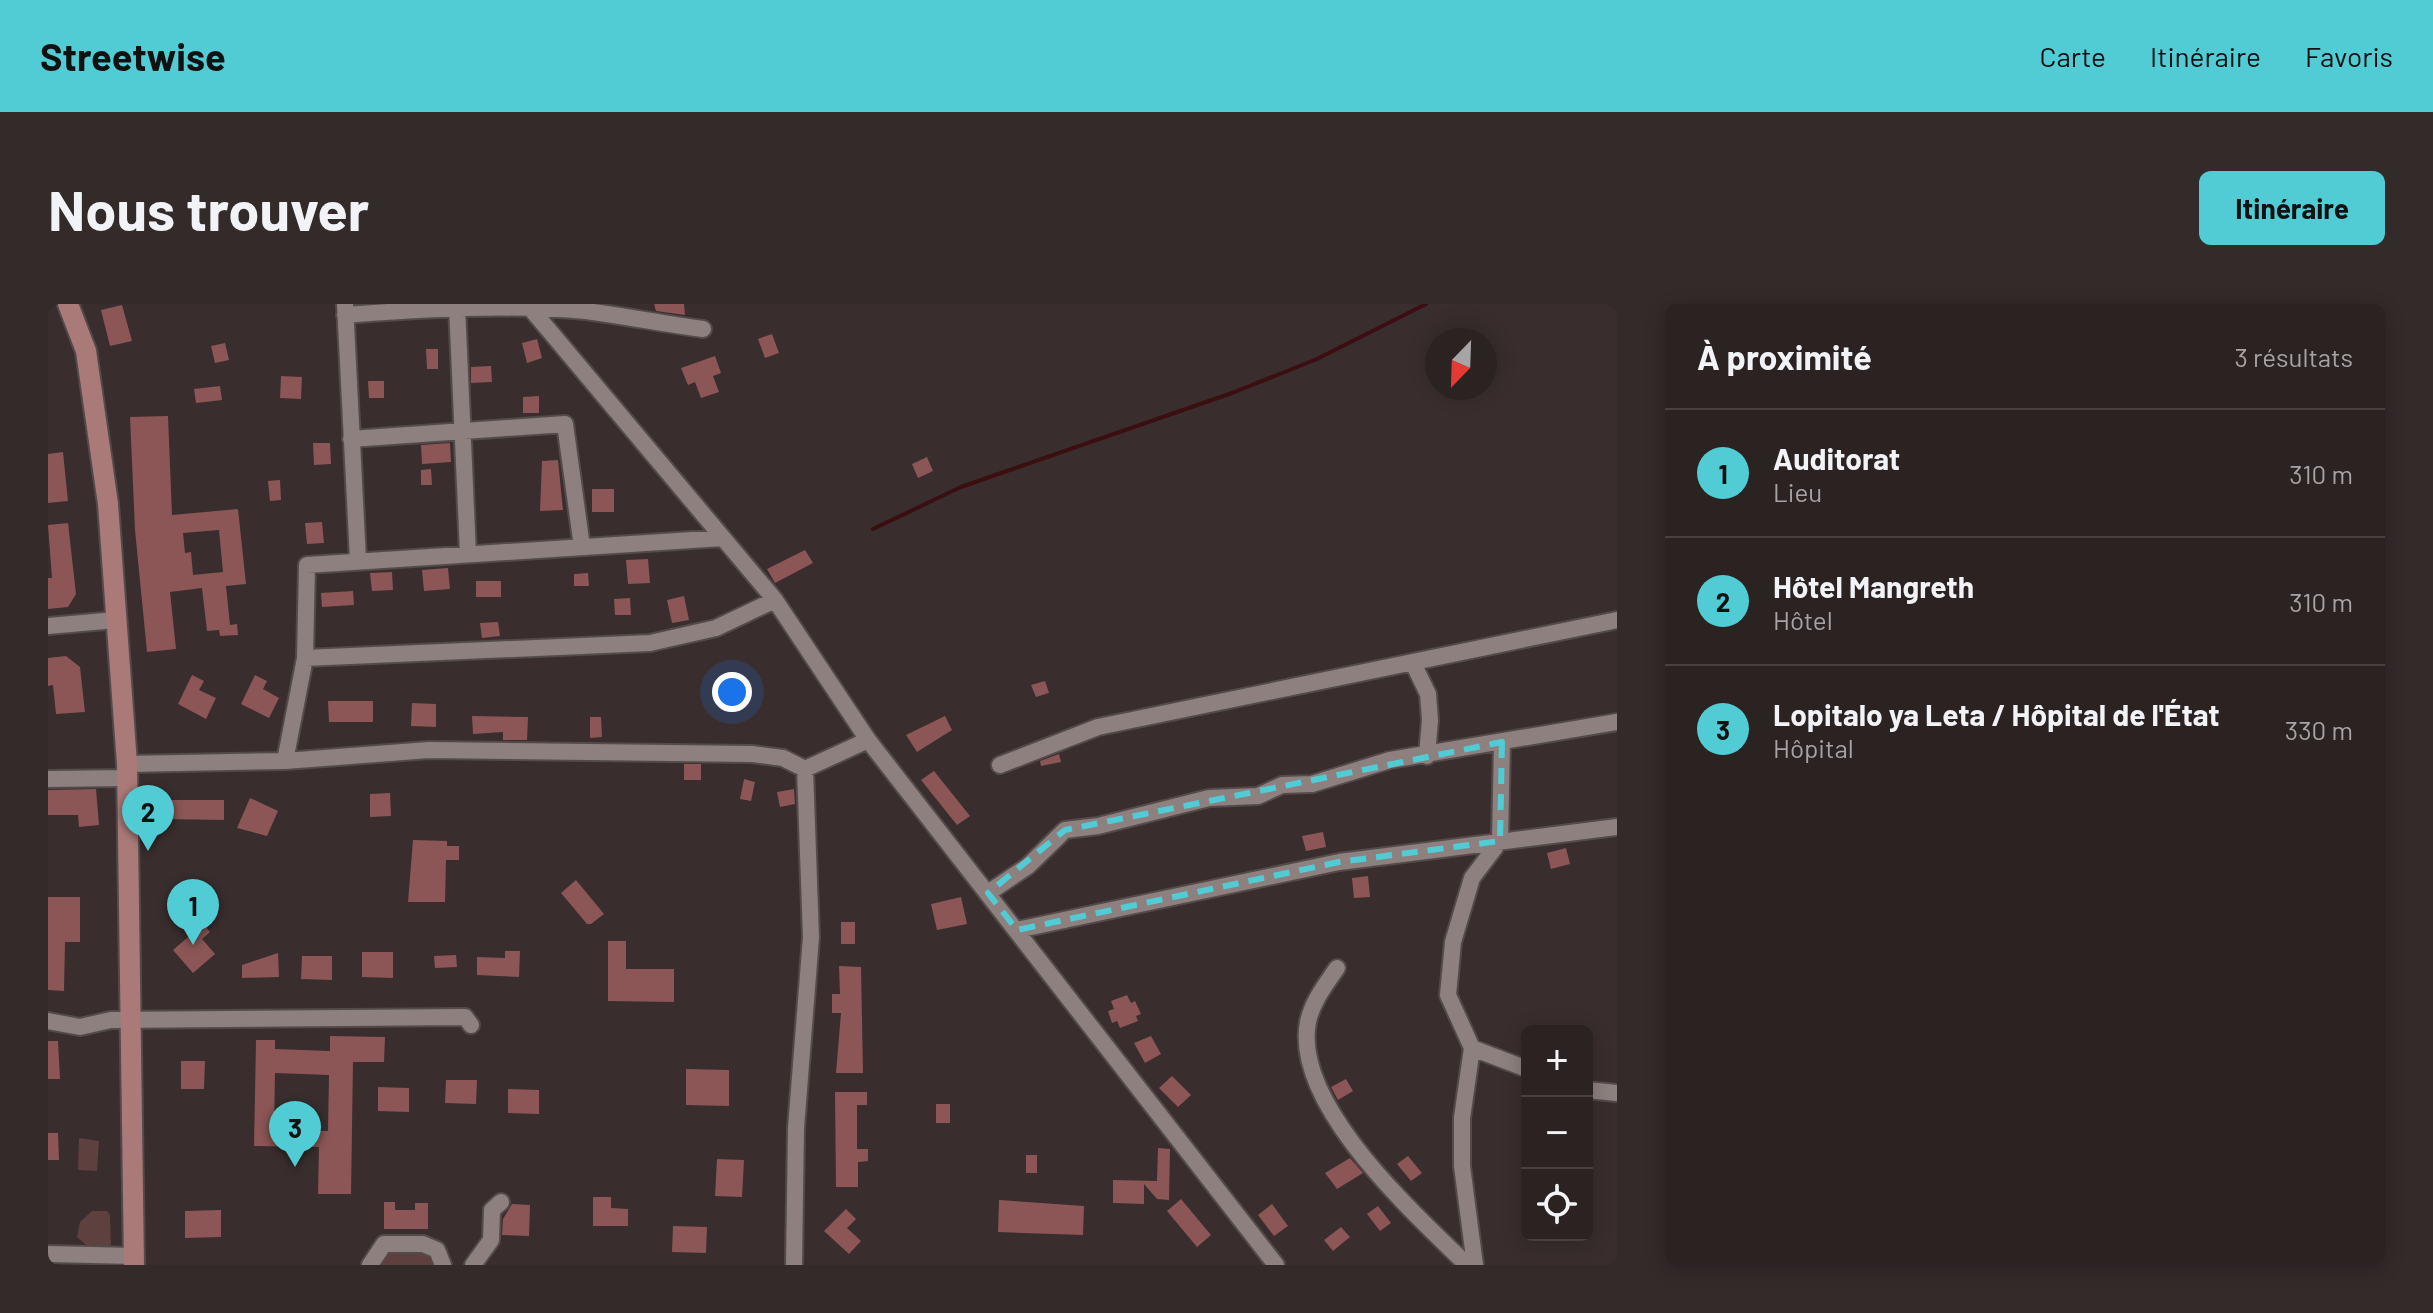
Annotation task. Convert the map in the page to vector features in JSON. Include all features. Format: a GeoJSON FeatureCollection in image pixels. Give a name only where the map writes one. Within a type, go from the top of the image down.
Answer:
{"type":"FeatureCollection","features":[{"type":"Feature","properties":{"kind":"main road"},"geometry":{"type":"LineString","coordinates":[[68,304],[86,351],[108,504],[127,771],[134,1261]]}},
{"type":"Feature","properties":{"kind":"street"},"geometry":{"type":"LineString","coordinates":[[457,306],[468,554]]}},
{"type":"Feature","properties":{"kind":"street"},"geometry":{"type":"LineString","coordinates":[[529,306],[775,600],[868,740],[1276,1265]]}},
{"type":"Feature","properties":{"kind":"street"},"geometry":{"type":"LineString","coordinates":[[358,560],[345,310],[529,306],[703,329]]}},
{"type":"Feature","properties":{"kind":"street"},"geometry":{"type":"LineString","coordinates":[[351,439],[565,424],[582,547]]}},
{"type":"Feature","properties":{"kind":"street"},"geometry":{"type":"LineString","coordinates":[[285,761],[305,658],[307,565],[723,538]]}},
{"type":"Feature","properties":{"kind":"street"},"geometry":{"type":"LineString","coordinates":[[305,658],[650,643],[716,628],[775,600]]}},
{"type":"Feature","properties":{"kind":"street"},"geometry":{"type":"LineString","coordinates":[[48,626],[116,620]]}},
{"type":"Feature","properties":{"kind":"street"},"geometry":{"type":"LineString","coordinates":[[1000,765],[1098,727],[1617,620]]}},
{"type":"Feature","properties":{"kind":"street"},"geometry":{"type":"LineString","coordinates":[[1413,663],[1428,694],[1430,720],[1427,756]]}},
{"type":"Feature","properties":{"kind":"street"},"geometry":{"type":"LineString","coordinates":[[988,893],[1028,866],[1065,830],[1098,826],[1209,798],[1258,796],[1282,785],[1312,784],[1390,760],[1617,722]]}},
{"type":"Feature","properties":{"kind":"street"},"geometry":{"type":"LineString","coordinates":[[805,769],[868,740]]}},
{"type":"Feature","properties":{"kind":"street"},"geometry":{"type":"LineString","coordinates":[[1475,1265],[1462,1166],[1462,1118],[1472,1048],[1448,995],[1453,942],[1472,878],[1500,841],[1502,742]]}},
{"type":"Feature","properties":{"kind":"street"},"geometry":{"type":"LineString","coordinates":[[48,779],[429,750],[752,754],[783,758],[805,769]]}},
{"type":"Feature","properties":{"kind":"street"},"geometry":{"type":"LineString","coordinates":[[794,1265],[796,1128],[811,937],[805,769]]}},
{"type":"Feature","properties":{"kind":"street"},"geometry":{"type":"LineString","coordinates":[[1017,930],[1339,862],[1617,827]]}},
{"type":"Feature","properties":{"kind":"street"},"geometry":{"type":"LineString","coordinates":[[1337,968],[1308,1022],[1308,1058],[1324,1100],[1376,1174],[1467,1265]]}},
{"type":"Feature","properties":{"kind":"street"},"geometry":{"type":"LineString","coordinates":[[48,1021],[80,1027],[130,1021],[465,1017],[471,1025]]}},
{"type":"Feature","properties":{"kind":"street"},"geometry":{"type":"LineString","coordinates":[[1472,1048],[1521,1067]]}},
{"type":"Feature","properties":{"kind":"street"},"geometry":{"type":"LineString","coordinates":[[1593,1091],[1617,1093]]}},
{"type":"Feature","properties":{"kind":"street"},"geometry":{"type":"LineString","coordinates":[[473,1265],[491,1240],[492,1210],[501,1202]]}},
{"type":"Feature","properties":{"kind":"street"},"geometry":{"type":"LineString","coordinates":[[370,1265],[384,1244],[401,1242],[437,1250],[443,1265]]}},
{"type":"Feature","properties":{"kind":"street"},"geometry":{"type":"LineString","coordinates":[[48,1254],[134,1261]]}},
{"type":"Feature","properties":{"kind":"highlighted area"},"geometry":{"type":"Polygon","coordinates":[[[1502,742],[1500,841],[1339,862],[1017,930],[988,893],[1065,830],[1502,742]]]}},
{"type":"Feature","properties":{"kind":"shaded area"},"geometry":{"type":"Polygon","coordinates":[[[79,1138],[99,1141],[97,1171],[78,1170],[79,1138]]]}},
{"type":"Feature","properties":{"kind":"shaded area"},"geometry":{"type":"Polygon","coordinates":[[[92,1211],[107,1211],[110,1215],[111,1247],[86,1245],[77,1237],[80,1222],[92,1211]]]}},
{"type":"Feature","properties":{"kind":"shaded area"},"geometry":{"type":"Polygon","coordinates":[[[394,1248],[429,1255],[436,1265],[376,1265],[380,1255],[394,1248]]]}},
{"type":"Feature","properties":{"kind":"building"},"geometry":{"type":"Polygon","coordinates":[[[654,304],[684,304],[685,315],[656,311],[654,304]]]}},
{"type":"Feature","properties":{"kind":"building"},"geometry":{"type":"Polygon","coordinates":[[[122,305],[132,341],[110,346],[101,310],[122,305]]]}},
{"type":"Feature","properties":{"kind":"building"},"geometry":{"type":"Polygon","coordinates":[[[772,334],[779,353],[765,358],[758,339],[772,334]]]}},
{"type":"Feature","properties":{"kind":"building"},"geometry":{"type":"Polygon","coordinates":[[[537,339],[542,358],[527,363],[522,343],[537,339]]]}},
{"type":"Feature","properties":{"kind":"building"},"geometry":{"type":"Polygon","coordinates":[[[225,343],[229,360],[215,363],[211,346],[225,343]]]}},
{"type":"Feature","properties":{"kind":"building"},"geometry":{"type":"Polygon","coordinates":[[[426,349],[438,349],[438,369],[427,369],[426,349]]]}},
{"type":"Feature","properties":{"kind":"building"},"geometry":{"type":"Polygon","coordinates":[[[715,356],[721,373],[713,376],[719,392],[701,398],[695,382],[688,385],[681,368],[715,356]]]}},
{"type":"Feature","properties":{"kind":"building"},"geometry":{"type":"Polygon","coordinates":[[[491,366],[492,382],[471,383],[471,367],[491,366]]]}},
{"type":"Feature","properties":{"kind":"building"},"geometry":{"type":"Polygon","coordinates":[[[281,376],[302,377],[301,399],[280,398],[281,376]]]}},
{"type":"Feature","properties":{"kind":"building"},"geometry":{"type":"Polygon","coordinates":[[[368,381],[384,381],[384,398],[369,398],[368,381]]]}},
{"type":"Feature","properties":{"kind":"building"},"geometry":{"type":"Polygon","coordinates":[[[220,386],[222,400],[196,403],[194,389],[220,386]]]}},
{"type":"Feature","properties":{"kind":"building"},"geometry":{"type":"Polygon","coordinates":[[[539,396],[539,413],[523,413],[523,397],[539,396]]]}},
{"type":"Feature","properties":{"kind":"building"},"geometry":{"type":"Polygon","coordinates":[[[168,416],[172,515],[238,509],[246,584],[226,586],[230,625],[237,624],[238,635],[220,636],[219,630],[207,631],[202,588],[170,592],[176,649],[147,652],[135,530],[130,417],[168,416]],[[219,530],[183,533],[185,553],[191,552],[193,575],[223,572],[219,530]]]}},
{"type":"Feature","properties":{"kind":"building"},"geometry":{"type":"Polygon","coordinates":[[[313,443],[330,443],[331,464],[314,465],[313,443]]]}},
{"type":"Feature","properties":{"kind":"building"},"geometry":{"type":"Polygon","coordinates":[[[450,443],[451,462],[422,464],[421,445],[450,443]]]}},
{"type":"Feature","properties":{"kind":"building"},"geometry":{"type":"Polygon","coordinates":[[[63,452],[68,501],[48,503],[48,454],[63,452]]]}},
{"type":"Feature","properties":{"kind":"building"},"geometry":{"type":"Polygon","coordinates":[[[927,457],[933,471],[918,478],[912,464],[927,457]]]}},
{"type":"Feature","properties":{"kind":"building"},"geometry":{"type":"Polygon","coordinates":[[[558,460],[563,510],[540,511],[542,461],[558,460]]]}},
{"type":"Feature","properties":{"kind":"building"},"geometry":{"type":"Polygon","coordinates":[[[431,469],[432,485],[421,485],[421,470],[431,469]]]}},
{"type":"Feature","properties":{"kind":"building"},"geometry":{"type":"Polygon","coordinates":[[[280,480],[281,500],[270,501],[268,481],[280,480]]]}},
{"type":"Feature","properties":{"kind":"building"},"geometry":{"type":"Polygon","coordinates":[[[592,489],[614,489],[614,512],[592,512],[592,489]]]}},
{"type":"Feature","properties":{"kind":"building"},"geometry":{"type":"Polygon","coordinates":[[[322,522],[324,543],[307,544],[305,523],[322,522]]]}},
{"type":"Feature","properties":{"kind":"building"},"geometry":{"type":"Polygon","coordinates":[[[68,523],[76,594],[68,607],[48,609],[48,578],[52,578],[48,525],[68,523]]]}},
{"type":"Feature","properties":{"kind":"building"},"geometry":{"type":"Polygon","coordinates":[[[805,550],[813,563],[775,583],[767,569],[805,550]]]}},
{"type":"Feature","properties":{"kind":"building"},"geometry":{"type":"Polygon","coordinates":[[[648,559],[650,583],[628,584],[626,560],[648,559]]]}},
{"type":"Feature","properties":{"kind":"building"},"geometry":{"type":"Polygon","coordinates":[[[448,568],[450,589],[424,591],[422,570],[448,568]]]}},
{"type":"Feature","properties":{"kind":"building"},"geometry":{"type":"Polygon","coordinates":[[[392,572],[393,590],[372,591],[370,573],[392,572]]]}},
{"type":"Feature","properties":{"kind":"building"},"geometry":{"type":"Polygon","coordinates":[[[588,573],[589,586],[574,586],[574,574],[588,573]]]}},
{"type":"Feature","properties":{"kind":"building"},"geometry":{"type":"Polygon","coordinates":[[[476,581],[501,581],[501,597],[476,597],[476,581]]]}},
{"type":"Feature","properties":{"kind":"building"},"geometry":{"type":"Polygon","coordinates":[[[353,591],[354,605],[322,607],[321,593],[353,591]]]}},
{"type":"Feature","properties":{"kind":"building"},"geometry":{"type":"Polygon","coordinates":[[[684,596],[689,620],[672,623],[667,600],[684,596]]]}},
{"type":"Feature","properties":{"kind":"building"},"geometry":{"type":"Polygon","coordinates":[[[630,598],[631,615],[615,615],[614,599],[630,598]]]}},
{"type":"Feature","properties":{"kind":"building"},"geometry":{"type":"Polygon","coordinates":[[[498,622],[500,636],[482,638],[480,623],[498,622]]]}},
{"type":"Feature","properties":{"kind":"building"},"geometry":{"type":"Polygon","coordinates":[[[66,656],[80,667],[85,712],[56,714],[53,685],[48,686],[48,658],[66,656]]]}},
{"type":"Feature","properties":{"kind":"building"},"geometry":{"type":"Polygon","coordinates":[[[192,675],[204,681],[199,690],[216,698],[206,719],[178,704],[192,675]]]}},
{"type":"Feature","properties":{"kind":"building"},"geometry":{"type":"Polygon","coordinates":[[[255,675],[267,681],[263,689],[279,698],[269,718],[241,704],[255,675]]]}},
{"type":"Feature","properties":{"kind":"building"},"geometry":{"type":"Polygon","coordinates":[[[1045,681],[1049,693],[1036,697],[1031,685],[1045,681]]]}},
{"type":"Feature","properties":{"kind":"building"},"geometry":{"type":"Polygon","coordinates":[[[328,701],[373,701],[373,722],[329,722],[328,701]]]}},
{"type":"Feature","properties":{"kind":"building"},"geometry":{"type":"Polygon","coordinates":[[[412,703],[436,704],[436,727],[411,726],[412,703]]]}},
{"type":"Feature","properties":{"kind":"building"},"geometry":{"type":"Polygon","coordinates":[[[472,716],[528,717],[527,740],[503,740],[503,732],[473,734],[472,716]]]}},
{"type":"Feature","properties":{"kind":"building"},"geometry":{"type":"Polygon","coordinates":[[[945,716],[952,730],[917,752],[906,735],[945,716]]]}},
{"type":"Feature","properties":{"kind":"building"},"geometry":{"type":"Polygon","coordinates":[[[590,717],[601,717],[602,737],[590,738],[590,717]]]}},
{"type":"Feature","properties":{"kind":"building"},"geometry":{"type":"Polygon","coordinates":[[[1059,754],[1061,762],[1041,766],[1040,761],[1059,754]]]}},
{"type":"Feature","properties":{"kind":"building"},"geometry":{"type":"Polygon","coordinates":[[[684,764],[701,764],[701,780],[684,780],[684,764]]]}},
{"type":"Feature","properties":{"kind":"building"},"geometry":{"type":"Polygon","coordinates":[[[934,771],[970,816],[957,825],[921,780],[934,771]]]}},
{"type":"Feature","properties":{"kind":"building"},"geometry":{"type":"Polygon","coordinates":[[[744,779],[755,782],[751,801],[740,799],[744,779]]]}},
{"type":"Feature","properties":{"kind":"building"},"geometry":{"type":"Polygon","coordinates":[[[96,789],[99,825],[79,827],[78,815],[48,815],[48,790],[96,789]]]}},
{"type":"Feature","properties":{"kind":"building"},"geometry":{"type":"Polygon","coordinates":[[[794,789],[795,804],[780,807],[777,792],[794,789]]]}},
{"type":"Feature","properties":{"kind":"building"},"geometry":{"type":"Polygon","coordinates":[[[390,793],[391,816],[370,817],[370,794],[390,793]]]}},
{"type":"Feature","properties":{"kind":"building"},"geometry":{"type":"Polygon","coordinates":[[[250,798],[278,811],[267,836],[237,828],[250,798]]]}},
{"type":"Feature","properties":{"kind":"building"},"geometry":{"type":"Polygon","coordinates":[[[162,800],[224,800],[224,820],[162,819],[162,800]]]}},
{"type":"Feature","properties":{"kind":"building"},"geometry":{"type":"Polygon","coordinates":[[[1323,832],[1326,847],[1306,851],[1302,836],[1323,832]]]}},
{"type":"Feature","properties":{"kind":"building"},"geometry":{"type":"Polygon","coordinates":[[[413,840],[447,841],[447,846],[459,846],[459,860],[446,860],[445,902],[408,902],[413,840]]]}},
{"type":"Feature","properties":{"kind":"building"},"geometry":{"type":"Polygon","coordinates":[[[1566,848],[1570,864],[1551,869],[1547,853],[1566,848]]]}},
{"type":"Feature","properties":{"kind":"building"},"geometry":{"type":"Polygon","coordinates":[[[1368,876],[1370,897],[1354,898],[1352,878],[1368,876]]]}},
{"type":"Feature","properties":{"kind":"building"},"geometry":{"type":"Polygon","coordinates":[[[576,880],[604,914],[591,924],[587,924],[561,893],[576,880]]]}},
{"type":"Feature","properties":{"kind":"building"},"geometry":{"type":"Polygon","coordinates":[[[48,897],[80,897],[80,942],[65,942],[64,991],[48,990],[48,897]]]}},
{"type":"Feature","properties":{"kind":"building"},"geometry":{"type":"Polygon","coordinates":[[[961,897],[967,924],[937,930],[931,904],[961,897]]]}},
{"type":"Feature","properties":{"kind":"building"},"geometry":{"type":"Polygon","coordinates":[[[200,920],[210,932],[202,939],[215,954],[193,973],[173,950],[194,932],[190,928],[200,920]]]}},
{"type":"Feature","properties":{"kind":"building"},"geometry":{"type":"Polygon","coordinates":[[[841,922],[855,922],[855,944],[841,944],[841,922]]]}},
{"type":"Feature","properties":{"kind":"building"},"geometry":{"type":"Polygon","coordinates":[[[608,941],[626,941],[626,969],[674,969],[674,1002],[608,1001],[608,941]]]}},
{"type":"Feature","properties":{"kind":"building"},"geometry":{"type":"Polygon","coordinates":[[[505,951],[520,951],[519,977],[477,975],[477,957],[505,958],[505,951]]]}},
{"type":"Feature","properties":{"kind":"building"},"geometry":{"type":"Polygon","coordinates":[[[362,952],[393,952],[393,978],[362,977],[362,952]]]}},
{"type":"Feature","properties":{"kind":"building"},"geometry":{"type":"Polygon","coordinates":[[[278,953],[279,977],[242,978],[242,965],[278,953]]]}},
{"type":"Feature","properties":{"kind":"building"},"geometry":{"type":"Polygon","coordinates":[[[456,955],[457,967],[435,968],[434,956],[456,955]]]}},
{"type":"Feature","properties":{"kind":"building"},"geometry":{"type":"Polygon","coordinates":[[[302,956],[332,956],[332,980],[301,979],[302,956]]]}},
{"type":"Feature","properties":{"kind":"building"},"geometry":{"type":"Polygon","coordinates":[[[839,966],[861,967],[863,1073],[836,1073],[841,1013],[832,1013],[832,994],[840,994],[839,966]]]}},
{"type":"Feature","properties":{"kind":"building"},"geometry":{"type":"Polygon","coordinates":[[[1127,995],[1131,1003],[1135,1001],[1141,1014],[1136,1016],[1138,1021],[1120,1028],[1117,1021],[1112,1023],[1108,1011],[1114,1009],[1111,1001],[1127,995]]]}},
{"type":"Feature","properties":{"kind":"building"},"geometry":{"type":"Polygon","coordinates":[[[330,1036],[385,1037],[384,1062],[353,1062],[351,1194],[318,1194],[319,1147],[254,1146],[256,1040],[275,1040],[275,1049],[330,1051],[330,1036]],[[275,1073],[274,1130],[328,1131],[329,1075],[275,1073]]]}},
{"type":"Feature","properties":{"kind":"building"},"geometry":{"type":"Polygon","coordinates":[[[1151,1036],[1161,1054],[1145,1063],[1134,1043],[1151,1036]]]}},
{"type":"Feature","properties":{"kind":"building"},"geometry":{"type":"Polygon","coordinates":[[[48,1041],[58,1041],[60,1079],[48,1079],[48,1041]]]}},
{"type":"Feature","properties":{"kind":"building"},"geometry":{"type":"Polygon","coordinates":[[[181,1061],[205,1061],[204,1089],[181,1089],[181,1061]]]}},
{"type":"Feature","properties":{"kind":"building"},"geometry":{"type":"Polygon","coordinates":[[[686,1069],[729,1070],[729,1106],[686,1105],[686,1069]]]}},
{"type":"Feature","properties":{"kind":"building"},"geometry":{"type":"Polygon","coordinates":[[[1172,1076],[1191,1095],[1178,1107],[1159,1088],[1172,1076]]]}},
{"type":"Feature","properties":{"kind":"building"},"geometry":{"type":"Polygon","coordinates":[[[1346,1079],[1353,1091],[1338,1100],[1331,1087],[1346,1079]]]}},
{"type":"Feature","properties":{"kind":"building"},"geometry":{"type":"Polygon","coordinates":[[[446,1080],[477,1080],[476,1104],[445,1103],[446,1080]]]}},
{"type":"Feature","properties":{"kind":"building"},"geometry":{"type":"Polygon","coordinates":[[[378,1087],[409,1088],[409,1112],[378,1111],[378,1087]]]}},
{"type":"Feature","properties":{"kind":"building"},"geometry":{"type":"Polygon","coordinates":[[[508,1089],[539,1090],[539,1114],[508,1113],[508,1089]]]}},
{"type":"Feature","properties":{"kind":"building"},"geometry":{"type":"Polygon","coordinates":[[[835,1092],[867,1092],[867,1105],[857,1105],[857,1149],[868,1149],[868,1161],[858,1162],[858,1187],[836,1187],[835,1092]]]}},
{"type":"Feature","properties":{"kind":"building"},"geometry":{"type":"Polygon","coordinates":[[[936,1104],[950,1104],[950,1123],[936,1123],[936,1104]]]}},
{"type":"Feature","properties":{"kind":"building"},"geometry":{"type":"Polygon","coordinates":[[[48,1133],[58,1133],[59,1160],[48,1160],[48,1133]]]}},
{"type":"Feature","properties":{"kind":"building"},"geometry":{"type":"Polygon","coordinates":[[[1158,1148],[1170,1149],[1169,1200],[1157,1199],[1144,1184],[1144,1204],[1113,1203],[1113,1180],[1157,1181],[1158,1148]]]}},
{"type":"Feature","properties":{"kind":"building"},"geometry":{"type":"Polygon","coordinates":[[[1026,1155],[1037,1155],[1037,1173],[1026,1173],[1026,1155]]]}},
{"type":"Feature","properties":{"kind":"building"},"geometry":{"type":"Polygon","coordinates":[[[1408,1156],[1422,1173],[1411,1181],[1397,1164],[1408,1156]]]}},
{"type":"Feature","properties":{"kind":"building"},"geometry":{"type":"Polygon","coordinates":[[[1350,1158],[1363,1173],[1337,1189],[1325,1173],[1350,1158]]]}},
{"type":"Feature","properties":{"kind":"building"},"geometry":{"type":"Polygon","coordinates":[[[717,1159],[744,1160],[742,1197],[715,1196],[717,1159]]]}},
{"type":"Feature","properties":{"kind":"building"},"geometry":{"type":"Polygon","coordinates":[[[593,1197],[611,1197],[611,1208],[628,1209],[628,1226],[593,1226],[593,1197]]]}},
{"type":"Feature","properties":{"kind":"building"},"geometry":{"type":"Polygon","coordinates":[[[1181,1199],[1211,1235],[1197,1247],[1167,1211],[1181,1199]]]}},
{"type":"Feature","properties":{"kind":"building"},"geometry":{"type":"Polygon","coordinates":[[[999,1200],[1084,1206],[1083,1235],[998,1232],[999,1200]]]}},
{"type":"Feature","properties":{"kind":"building"},"geometry":{"type":"Polygon","coordinates":[[[384,1202],[395,1202],[395,1210],[415,1210],[415,1203],[428,1203],[428,1229],[384,1229],[384,1202]]]}},
{"type":"Feature","properties":{"kind":"building"},"geometry":{"type":"Polygon","coordinates":[[[512,1204],[530,1205],[529,1236],[502,1235],[503,1219],[512,1204]]]}},
{"type":"Feature","properties":{"kind":"building"},"geometry":{"type":"Polygon","coordinates":[[[1272,1204],[1288,1226],[1274,1236],[1258,1215],[1272,1204]]]}},
{"type":"Feature","properties":{"kind":"building"},"geometry":{"type":"Polygon","coordinates":[[[1378,1206],[1391,1223],[1380,1231],[1367,1214],[1378,1206]]]}},
{"type":"Feature","properties":{"kind":"building"},"geometry":{"type":"Polygon","coordinates":[[[846,1209],[856,1219],[847,1228],[861,1241],[849,1254],[824,1231],[846,1209]]]}},
{"type":"Feature","properties":{"kind":"building"},"geometry":{"type":"Polygon","coordinates":[[[221,1210],[221,1237],[185,1238],[185,1211],[221,1210]]]}},
{"type":"Feature","properties":{"kind":"building"},"geometry":{"type":"Polygon","coordinates":[[[673,1226],[707,1227],[706,1253],[672,1252],[673,1226]]]}},
{"type":"Feature","properties":{"kind":"building"},"geometry":{"type":"Polygon","coordinates":[[[1341,1227],[1350,1237],[1333,1251],[1324,1240],[1341,1227]]]}},
{"type":"Feature","properties":{"kind":"waterway"},"geometry":{"type":"LineString","coordinates":[[873,529],[961,487],[1232,393],[1317,359],[1426,304]]}},
{"type":"Feature","properties":{"kind":"place","name":"Hôtel Mangreth"},"geometry":{"type":"Point","coordinates":[148,851]}},
{"type":"Feature","properties":{"kind":"place","name":"Auditorat"},"geometry":{"type":"Point","coordinates":[193,945]}},
{"type":"Feature","properties":{"kind":"place","name":"Lopitalo ya Leta / Hôpital de l'État"},"geometry":{"type":"Point","coordinates":[295,1167]}}]}
